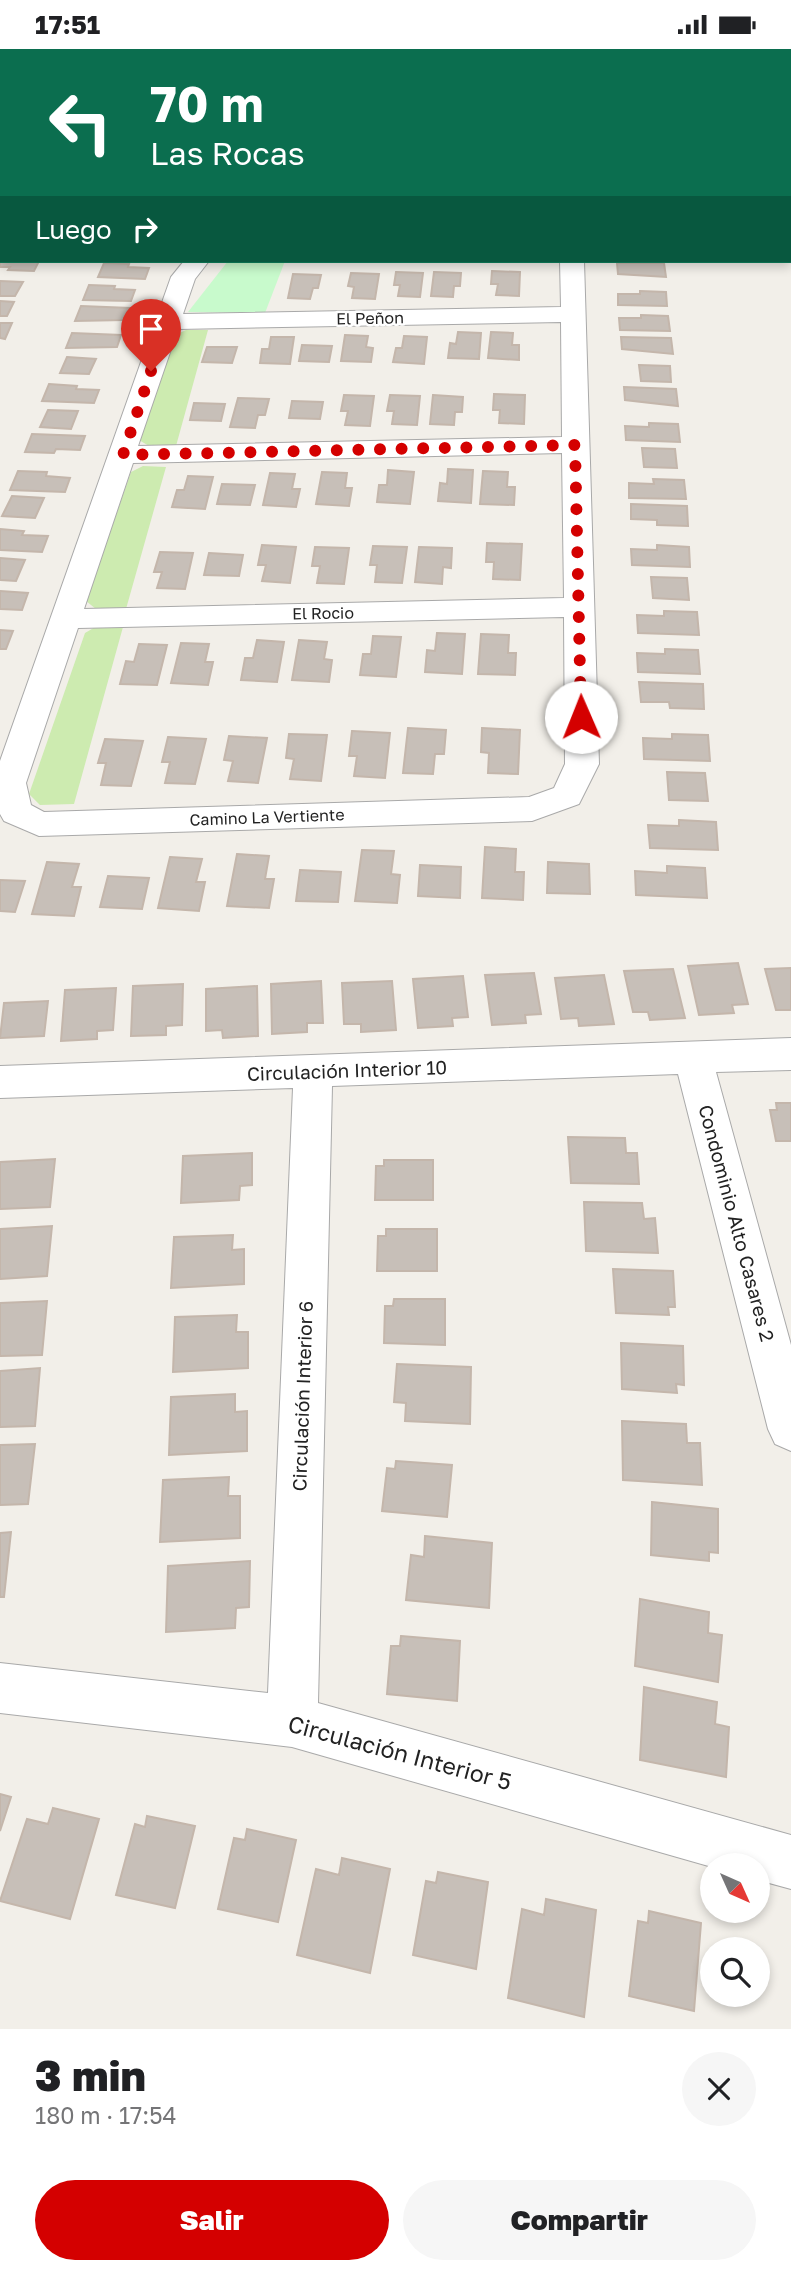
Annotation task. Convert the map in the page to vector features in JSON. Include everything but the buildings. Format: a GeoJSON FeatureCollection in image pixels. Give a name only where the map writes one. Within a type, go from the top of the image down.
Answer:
{"type":"FeatureCollection","features":[{"type":"Feature","properties":{"kind":"street","name":"Camino La Vertiente"},"geometry":{"type":"LineString","coordinates":[[195,263],[183,277],[9,783],[16,812],[39,824],[532,809],[567,796],[582,764],[572,263]]}},
{"type":"Feature","properties":{"kind":"street","name":"El Peñon"},"geometry":{"type":"LineString","coordinates":[[167,322],[573,314]]}},
{"type":"Feature","properties":{"kind":"street"},"geometry":{"type":"LineString","coordinates":[[123,455],[575,445]]}},
{"type":"Feature","properties":{"kind":"street","name":"El Rocio"},"geometry":{"type":"LineString","coordinates":[[67,619],[578,607]]}},
{"type":"Feature","properties":{"kind":"street","name":"Circulación Interior 10"},"geometry":{"type":"LineString","coordinates":[[0,1082],[791,1054]]}},
{"type":"Feature","properties":{"kind":"street","name":"Condominio Alto Casares 2"},"geometry":{"type":"LineString","coordinates":[[693,1058],[791,1429]]}},
{"type":"Feature","properties":{"kind":"street","name":"Circulación Interior 6"},"geometry":{"type":"LineString","coordinates":[[292,1721],[313,1071]]}},
{"type":"Feature","properties":{"kind":"street","name":"Circulación Interior 5"},"geometry":{"type":"LineString","coordinates":[[0,1688],[292,1721],[791,1862]]}},
{"type":"Feature","properties":{"kind":"green space"},"geometry":{"type":"Polygon","coordinates":[[[226,263],[284,263],[265,313],[188,312],[226,263]]]}},
{"type":"Feature","properties":{"kind":"green space"},"geometry":{"type":"Polygon","coordinates":[[[186,330],[208,330],[176,446],[149,446],[139,440],[177,334],[186,330]]]}},
{"type":"Feature","properties":{"kind":"green space"},"geometry":{"type":"Polygon","coordinates":[[[143,466],[166,467],[126,609],[96,609],[86,601],[131,472],[143,466]]]}},
{"type":"Feature","properties":{"kind":"green space"},"geometry":{"type":"Polygon","coordinates":[[[97,626],[123,627],[74,804],[40,805],[29,794],[85,633],[97,626]]]}},
{"type":"Feature","properties":{"kind":"route"},"geometry":{"type":"LineString","coordinates":[[151,371],[123,455],[575,445],[581,717]]}}]}
